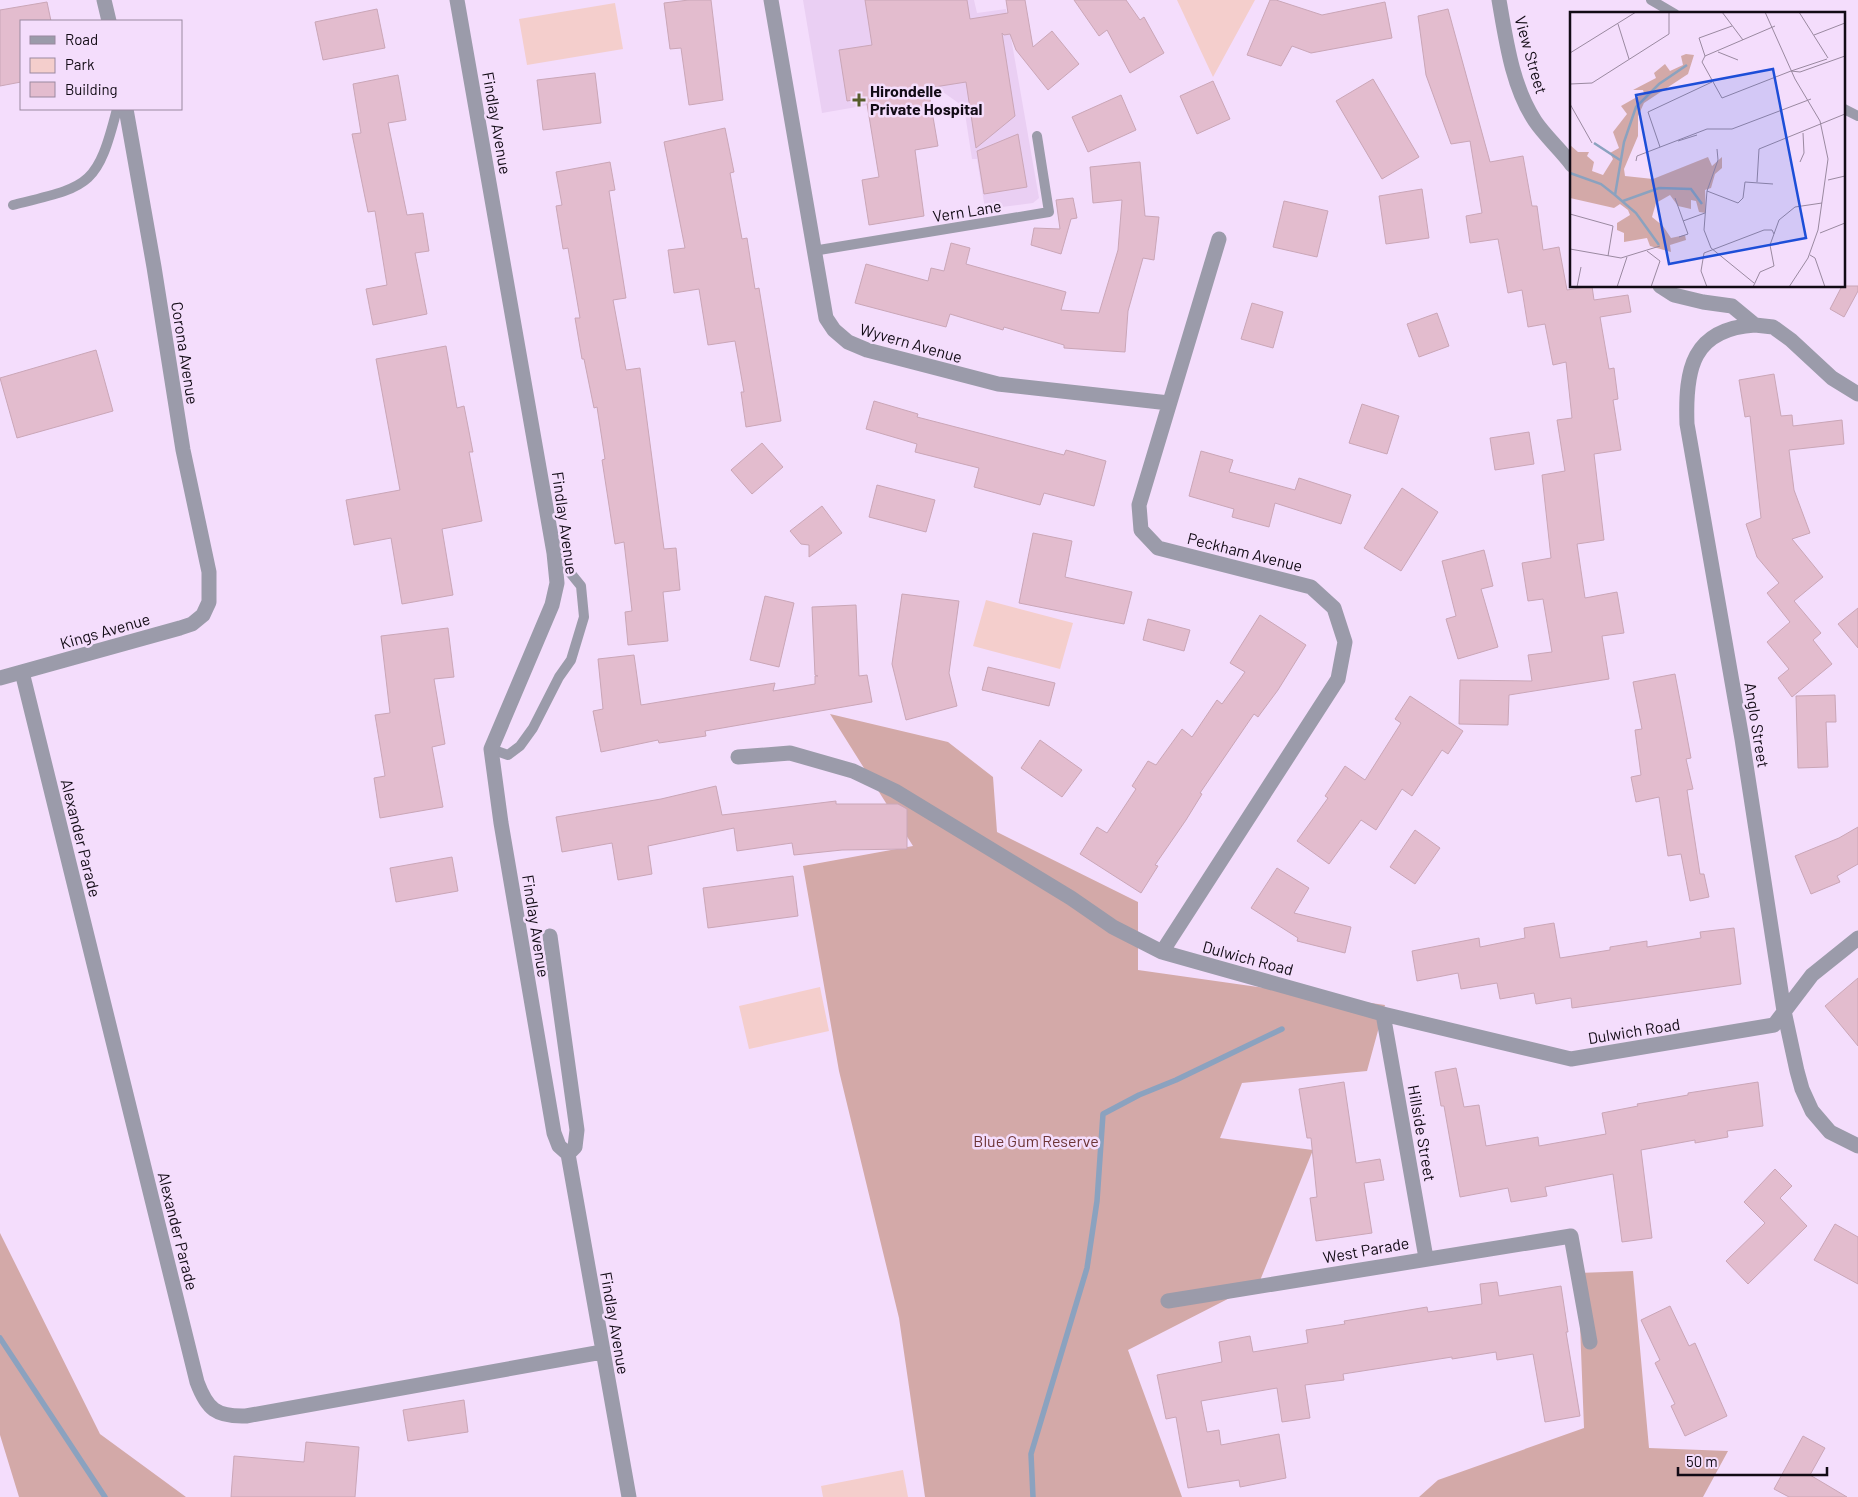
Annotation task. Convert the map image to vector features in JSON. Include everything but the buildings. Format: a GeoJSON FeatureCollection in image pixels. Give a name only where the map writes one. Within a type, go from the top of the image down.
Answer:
{"type":"FeatureCollection","features":[{"type":"Feature","properties":{"kind":"street"},"geometry":{"type":"LineString","coordinates":[[104,0],[109,20]]}},
{"type":"Feature","properties":{"kind":"street","name":"Findlay Avenue"},"geometry":{"type":"LineString","coordinates":[[458,0],[554,553],[557,582],[552,605],[491,749],[503,833],[554,1133],[559,1146],[568,1154],[629,1497]]}},
{"type":"Feature","properties":{"kind":"street","name":"Wyvern Avenue"},"geometry":{"type":"LineString","coordinates":[[771,0],[813,251],[826,318],[834,330],[848,342],[866,350],[998,384],[1169,403]]}},
{"type":"Feature","properties":{"kind":"street","name":"View Street"},"geometry":{"type":"LineString","coordinates":[[1499,0],[1507,47],[1523,99],[1535,122],[1570,163]]}},
{"type":"Feature","properties":{"kind":"street","name":"Corona Avenue"},"geometry":{"type":"LineString","coordinates":[[126,110],[183,450],[209,572],[209,602]]}},
{"type":"Feature","properties":{"kind":"street","name":"Peckham Avenue"},"geometry":{"type":"LineString","coordinates":[[1162,952],[1338,679],[1345,642],[1334,608],[1311,587],[1158,548],[1141,530],[1139,505],[1218,239]]}},
{"type":"Feature","properties":{"kind":"street"},"geometry":{"type":"LineString","coordinates":[[1663,288],[1674,295],[1732,306],[1755,324],[1773,328],[1785,336],[1832,378],[1858,394]]}},
{"type":"Feature","properties":{"kind":"street","name":"Anglo Street"},"geometry":{"type":"LineString","coordinates":[[1755,324],[1736,326],[1720,332],[1702,343],[1690,368],[1686,395],[1687,424],[1742,738],[1784,1011],[1802,1089],[1812,1111],[1830,1132],[1858,1146]]}},
{"type":"Feature","properties":{"kind":"street","name":"Kings Avenue"},"geometry":{"type":"LineString","coordinates":[[0,678],[192,624],[203,615],[209,602]]}},
{"type":"Feature","properties":{"kind":"street","name":"Alexander Parade"},"geometry":{"type":"LineString","coordinates":[[22,672],[197,1382],[209,1406],[220,1414],[246,1416],[602,1352]]}},
{"type":"Feature","properties":{"kind":"street","name":"Dulwich Road"},"geometry":{"type":"LineString","coordinates":[[738,757],[790,753],[861,775],[896,791],[1071,898],[1113,927],[1162,952],[1383,1014],[1572,1059],[1774,1025],[1812,975],[1858,938]]}},
{"type":"Feature","properties":{"kind":"street","name":"Findlay Avenue"},"geometry":{"type":"LineString","coordinates":[[550,936],[577,1130],[575,1147],[568,1154]]}},
{"type":"Feature","properties":{"kind":"street","name":"Hillside Street"},"geometry":{"type":"LineString","coordinates":[[1383,1014],[1426,1258]]}},
{"type":"Feature","properties":{"kind":"street","name":"West Parade"},"geometry":{"type":"LineString","coordinates":[[1168,1301],[1571,1236],[1590,1342]]}},
{"type":"Feature","properties":{"kind":"lane"},"geometry":{"type":"LineString","coordinates":[[1651,0],[1672,12]]}},
{"type":"Feature","properties":{"kind":"lane"},"geometry":{"type":"LineString","coordinates":[[13,205],[70,190],[82,184],[94,173],[103,157],[118,110]]}},
{"type":"Feature","properties":{"kind":"lane"},"geometry":{"type":"LineString","coordinates":[[1846,110],[1858,116]]}},
{"type":"Feature","properties":{"kind":"lane","name":"Vern Lane"},"geometry":{"type":"LineString","coordinates":[[813,251],[1049,212],[1037,136]]}},
{"type":"Feature","properties":{"kind":"lane"},"geometry":{"type":"LineString","coordinates":[[491,749],[508,756],[520,746],[571,660],[584,617],[581,586],[554,553]]}},
{"type":"Feature","properties":{"kind":"shaded area","name":"Hirondelle Private Hospital"},"geometry":{"type":"Polygon","coordinates":[[[803,0],[974,0],[977,13],[1006,9],[1039,198],[1033,203],[985,209],[977,159],[972,159],[964,107],[943,92],[822,113],[803,0]]]}},
{"type":"Feature","properties":{"kind":"green space"},"geometry":{"type":"Polygon","coordinates":[[[1177,0],[1255,0],[1213,77],[1177,0]]]}},
{"type":"Feature","properties":{"kind":"green space"},"geometry":{"type":"Polygon","coordinates":[[[615,3],[623,49],[527,65],[519,19],[615,3]]]}},
{"type":"Feature","properties":{"kind":"green space"},"geometry":{"type":"Polygon","coordinates":[[[986,600],[1073,623],[1060,669],[973,646],[986,600]]]}},
{"type":"Feature","properties":{"kind":"green space","name":"Blue Gum Reserve"},"geometry":{"type":"Polygon","coordinates":[[[830,714],[948,742],[993,777],[997,832],[1138,902],[1138,970],[1385,1005],[1367,1071],[1242,1083],[1220,1138],[1313,1150],[1259,1283],[1128,1350],[1182,1497],[925,1497],[899,1318],[839,1071],[803,866],[913,846],[830,714]]]}},
{"type":"Feature","properties":{"kind":"green space"},"geometry":{"type":"Polygon","coordinates":[[[820,987],[829,1031],[749,1049],[739,1006],[820,987]]]}},
{"type":"Feature","properties":{"kind":"green space"},"geometry":{"type":"Polygon","coordinates":[[[0,1233],[100,1434],[186,1497],[19,1497],[0,1435],[0,1233]]]}},
{"type":"Feature","properties":{"kind":"green space"},"geometry":{"type":"Polygon","coordinates":[[[1633,1271],[1649,1448],[1728,1451],[1703,1497],[1419,1497],[1438,1480],[1584,1428],[1578,1273],[1633,1271]]]}},
{"type":"Feature","properties":{"kind":"green space"},"geometry":{"type":"Polygon","coordinates":[[[903,1470],[908,1497],[823,1497],[821,1486],[903,1470]]]}},
{"type":"Feature","properties":{"kind":"waterway"},"geometry":{"type":"LineString","coordinates":[[1033,1497],[1031,1454],[1087,1268],[1097,1201],[1103,1114],[1139,1095],[1176,1080],[1282,1029]]}},
{"type":"Feature","properties":{"kind":"waterway"},"geometry":{"type":"LineString","coordinates":[[0,1338],[105,1497]]}},
{"type":"Feature","properties":{"kind":"place","name":"Hirondelle Private Hospital"},"geometry":{"type":"Point","coordinates":[859,100]}}]}
